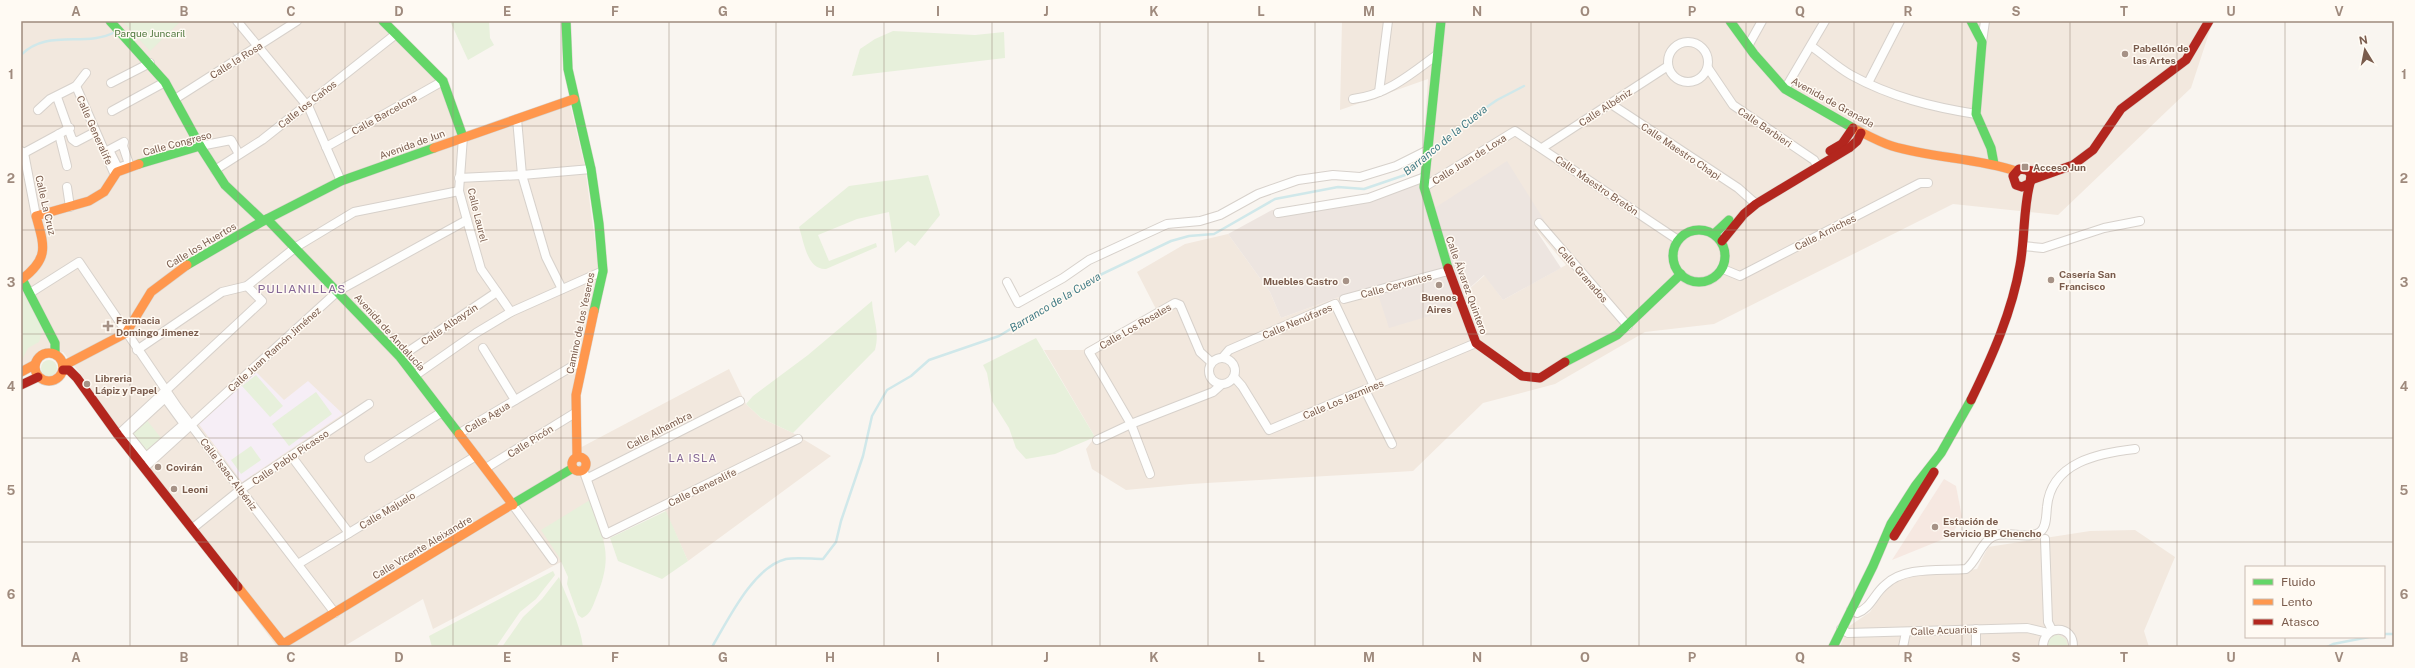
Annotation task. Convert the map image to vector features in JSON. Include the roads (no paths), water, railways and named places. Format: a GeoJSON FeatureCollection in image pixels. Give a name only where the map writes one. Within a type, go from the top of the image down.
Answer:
{"type":"FeatureCollection","features":[{"type":"Feature","properties":{"kind":"street","name":"Avenida de Andalucía"},"geometry":{"type":"LineString","coordinates":[[110,21],[150,63],[165,82],[200,146],[225,184],[296,247],[416,375],[458,434],[486,468],[553,560]]}},
{"type":"Feature","properties":{"kind":"street"},"geometry":{"type":"LineString","coordinates":[[237,21],[309,108],[341,181]]}},
{"type":"Feature","properties":{"kind":"street","name":"Calle la Rosa"},"geometry":{"type":"LineString","coordinates":[[175,99],[297,21]]}},
{"type":"Feature","properties":{"kind":"street","name":"Calle Laurel"},"geometry":{"type":"LineString","coordinates":[[383,21],[443,81],[463,137],[459,191],[481,269],[511,312]]}},
{"type":"Feature","properties":{"kind":"street","name":"Camino de los Yeseros"},"geometry":{"type":"LineString","coordinates":[[566,21],[568,69],[591,169],[599,224],[603,271],[583,360],[575,414],[577,457]]}},
{"type":"Feature","properties":{"kind":"street"},"geometry":{"type":"LineString","coordinates":[[1380,92],[1388,21]]}},
{"type":"Feature","properties":{"kind":"street","name":"Calle Álvarez Quintero"},"geometry":{"type":"LineString","coordinates":[[1442,21],[1426,151],[1424,188],[1448,271],[1476,343],[1517,374],[1535,378],[1544,376],[1575,356],[1617,335],[1681,274]]}},
{"type":"Feature","properties":{"kind":"street","name":"Avenida de Granada"},"geometry":{"type":"LineString","coordinates":[[1730,21],[1748,46],[1785,89],[1861,133],[1891,146],[1977,164],[2015,178]]}},
{"type":"Feature","properties":{"kind":"street"},"geometry":{"type":"LineString","coordinates":[[1748,46],[1762,21]]}},
{"type":"Feature","properties":{"kind":"street"},"geometry":{"type":"LineString","coordinates":[[1785,89],[1825,21]]}},
{"type":"Feature","properties":{"kind":"street"},"geometry":{"type":"LineString","coordinates":[[1868,83],[1900,21]]}},
{"type":"Feature","properties":{"kind":"street"},"geometry":{"type":"LineString","coordinates":[[1971,21],[1982,42]]}},
{"type":"Feature","properties":{"kind":"street"},"geometry":{"type":"LineString","coordinates":[[1985,21],[1976,114],[1982,131],[1991,148],[1994,164]]}},
{"type":"Feature","properties":{"kind":"street"},"geometry":{"type":"LineString","coordinates":[[2015,178],[2022,187],[2049,173],[2073,165],[2093,150],[2121,109],[2186,60],[2208,21]]}},
{"type":"Feature","properties":{"kind":"street","name":"Calle los Caños"},"geometry":{"type":"LineString","coordinates":[[216,170],[262,140],[305,104],[396,34]]}},
{"type":"Feature","properties":{"kind":"street"},"geometry":{"type":"LineString","coordinates":[[1686,42],[1692,43],[1704,49],[1708,61],[1708,68],[1700,79],[1687,83],[1675,78],[1668,66],[1668,60],[1674,48],[1686,42]]}},
{"type":"Feature","properties":{"kind":"street"},"geometry":{"type":"LineString","coordinates":[[1811,46],[1850,74],[1893,94],[1936,108],[1976,114]]}},
{"type":"Feature","properties":{"kind":"street"},"geometry":{"type":"LineString","coordinates":[[1353,99],[1368,97],[1398,84],[1438,54]]}},
{"type":"Feature","properties":{"kind":"street"},"geometry":{"type":"LineString","coordinates":[[111,83],[150,63]]}},
{"type":"Feature","properties":{"kind":"street","name":"Calle Albéniz"},"geometry":{"type":"LineString","coordinates":[[1542,148],[1668,66]]}},
{"type":"Feature","properties":{"kind":"street","name":"Calle Barbieri"},"geometry":{"type":"LineString","coordinates":[[1708,68],[1733,105],[1816,164]]}},
{"type":"Feature","properties":{"kind":"street"},"geometry":{"type":"LineString","coordinates":[[38,110],[56,97],[76,86],[86,73]]}},
{"type":"Feature","properties":{"kind":"street","name":"Calle Barcelona"},"geometry":{"type":"LineString","coordinates":[[326,147],[443,81]]}},
{"type":"Feature","properties":{"kind":"street"},"geometry":{"type":"LineString","coordinates":[[112,111],[165,82]]}},
{"type":"Feature","properties":{"kind":"street","name":"Calle Generalife"},"geometry":{"type":"LineString","coordinates":[[76,86],[114,173]]}},
{"type":"Feature","properties":{"kind":"street"},"geometry":{"type":"LineString","coordinates":[[56,97],[70,128],[72,139],[76,142],[95,132]]}},
{"type":"Feature","properties":{"kind":"street","name":"Avenida de Jun"},"geometry":{"type":"LineString","coordinates":[[265,220],[341,181],[574,99]]}},
{"type":"Feature","properties":{"kind":"street","name":"Calle Maestro Chapi"},"geometry":{"type":"LineString","coordinates":[[1611,104],[1753,201]]}},
{"type":"Feature","properties":{"kind":"street"},"geometry":{"type":"LineString","coordinates":[[517,119],[522,175],[546,257],[562,289]]}},
{"type":"Feature","properties":{"kind":"street","name":"Calle La Cruz"},"geometry":{"type":"LineString","coordinates":[[21,278],[30,273],[43,254],[44,246],[22,152],[70,128]]}},
{"type":"Feature","properties":{"kind":"street"},"geometry":{"type":"LineString","coordinates":[[1816,164],[1842,144],[1852,128]]}},
{"type":"Feature","properties":{"kind":"street","name":"Calle Maestro Bretón"},"geometry":{"type":"LineString","coordinates":[[1515,131],[1678,240]]}},
{"type":"Feature","properties":{"kind":"street","name":"Calle Juan de Loxa"},"geometry":{"type":"LineString","coordinates":[[1424,188],[1515,131]]}},
{"type":"Feature","properties":{"kind":"street"},"geometry":{"type":"LineString","coordinates":[[1714,234],[1753,201],[1816,164],[1849,148],[1857,141],[1861,133]]}},
{"type":"Feature","properties":{"kind":"street"},"geometry":{"type":"LineString","coordinates":[[59,134],[67,166]]}},
{"type":"Feature","properties":{"kind":"street","name":"Calle Congreso"},"geometry":{"type":"LineString","coordinates":[[114,173],[200,146],[231,140],[239,154]]}},
{"type":"Feature","properties":{"kind":"street"},"geometry":{"type":"LineString","coordinates":[[1007,282],[1018,303],[1063,278],[1089,260],[1167,224],[1200,220],[1220,215],[1258,194],[1298,180],[1332,175],[1360,177],[1396,166],[1426,151]]}},
{"type":"Feature","properties":{"kind":"street","name":"Avenida de Granada"},"geometry":{"type":"LineString","coordinates":[[1977,164],[1994,164],[2015,178]]}},
{"type":"Feature","properties":{"kind":"street"},"geometry":{"type":"LineString","coordinates":[[2024,213],[2015,178],[2022,168],[2049,173]]}},
{"type":"Feature","properties":{"kind":"street"},"geometry":{"type":"LineString","coordinates":[[459,178],[522,175],[591,169]]}},
{"type":"Feature","properties":{"kind":"street"},"geometry":{"type":"LineString","coordinates":[[1833,647],[1872,566],[1882,556],[1925,488],[1939,462],[1941,453],[1975,394],[1997,343],[2012,300],[2023,246],[2024,213],[2031,181],[2031,174],[2027,170]]}},
{"type":"Feature","properties":{"kind":"street"},"geometry":{"type":"LineString","coordinates":[[36,216],[70,207],[104,192],[110,186],[114,173]]}},
{"type":"Feature","properties":{"kind":"street"},"geometry":{"type":"LineString","coordinates":[[1278,213],[1369,198],[1425,177]]}},
{"type":"Feature","properties":{"kind":"street","name":"Calle Arniches"},"geometry":{"type":"LineString","coordinates":[[1722,269],[1740,276],[1920,184],[1928,183]]}},
{"type":"Feature","properties":{"kind":"street"},"geometry":{"type":"LineString","coordinates":[[67,187],[70,207]]}},
{"type":"Feature","properties":{"kind":"street"},"geometry":{"type":"LineString","coordinates":[[137,350],[222,292],[247,286],[296,247],[354,212],[459,191]]}},
{"type":"Feature","properties":{"kind":"street"},"geometry":{"type":"LineString","coordinates":[[1722,241],[1753,201]]}},
{"type":"Feature","properties":{"kind":"street","name":"Calle los Huertos"},"geometry":{"type":"LineString","coordinates":[[126,333],[151,292],[177,270],[265,220]]}},
{"type":"Feature","properties":{"kind":"street","name":"Calle Juan Ramón Jiménez"},"geometry":{"type":"LineString","coordinates":[[145,467],[190,424],[338,291],[467,220]]}},
{"type":"Feature","properties":{"kind":"street"},"geometry":{"type":"LineString","coordinates":[[2023,246],[2043,248],[2104,228],[2140,221]]}},
{"type":"Feature","properties":{"kind":"street","name":"Calle Granados"},"geometry":{"type":"LineString","coordinates":[[1539,223],[1628,326]]}},
{"type":"Feature","properties":{"kind":"street"},"geometry":{"type":"LineString","coordinates":[[1692,230],[1708,230],[1714,234],[1722,241],[1726,250],[1726,260],[1722,269],[1716,276],[1708,281],[1698,282],[1689,280],[1681,274],[1673,260],[1673,252],[1678,240],[1692,230]]}},
{"type":"Feature","properties":{"kind":"street","name":"Calle Isaac Albéniz"},"geometry":{"type":"LineString","coordinates":[[30,293],[79,262],[165,390],[335,613]]}},
{"type":"Feature","properties":{"kind":"street"},"geometry":{"type":"LineString","coordinates":[[416,375],[476,333],[511,312],[603,271]]}},
{"type":"Feature","properties":{"kind":"street","name":"Calle Cervantes"},"geometry":{"type":"LineString","coordinates":[[1344,299],[1448,271]]}},
{"type":"Feature","properties":{"kind":"street"},"geometry":{"type":"LineString","coordinates":[[21,278],[55,343],[55,354],[62,371],[70,379],[82,385],[122,434],[145,467],[193,528]]}},
{"type":"Feature","properties":{"kind":"street"},"geometry":{"type":"LineString","coordinates":[[122,434],[165,390],[262,301],[247,286]]}},
{"type":"Feature","properties":{"kind":"street","name":"Calle Albayzin"},"geometry":{"type":"LineString","coordinates":[[400,357],[497,292]]}},
{"type":"Feature","properties":{"kind":"street","name":"Calle Los Rosales"},"geometry":{"type":"LineString","coordinates":[[1150,474],[1131,424],[1089,352],[1175,303],[1180,305],[1200,352],[1211,362]]}},
{"type":"Feature","properties":{"kind":"street","name":"Calle Nenúfares"},"geometry":{"type":"LineString","coordinates":[[1223,357],[1229,350],[1335,304],[1374,386]]}},
{"type":"Feature","properties":{"kind":"street"},"geometry":{"type":"LineString","coordinates":[[46,353],[49,332]]}},
{"type":"Feature","properties":{"kind":"street"},"geometry":{"type":"LineString","coordinates":[[21,384],[38,377],[50,382],[62,371],[126,333]]}},
{"type":"Feature","properties":{"kind":"street","name":"Calle Los Jazmines"},"geometry":{"type":"LineString","coordinates":[[1234,377],[1242,386],[1269,430],[1476,343]]}},
{"type":"Feature","properties":{"kind":"street","name":"Calle Agua"},"geometry":{"type":"LineString","coordinates":[[482,348],[515,400]]}},
{"type":"Feature","properties":{"kind":"street"},"geometry":{"type":"LineString","coordinates":[[21,372],[34,365],[37,359],[46,353],[55,354]]}},
{"type":"Feature","properties":{"kind":"street"},"geometry":{"type":"LineString","coordinates":[[1097,440],[1131,424],[1212,392],[1222,384],[1229,382],[1234,377],[1230,362],[1223,357],[1211,362],[1210,367],[1214,379],[1222,384]]}},
{"type":"Feature","properties":{"kind":"street","name":"Calle Agua"},"geometry":{"type":"LineString","coordinates":[[458,434],[583,360]]}},
{"type":"Feature","properties":{"kind":"street"},"geometry":{"type":"LineString","coordinates":[[34,365],[38,377]]}},
{"type":"Feature","properties":{"kind":"street"},"geometry":{"type":"LineString","coordinates":[[1365,390],[1392,444]]}},
{"type":"Feature","properties":{"kind":"street"},"geometry":{"type":"LineString","coordinates":[[165,398],[184,424],[146,458],[122,434],[165,398]]}},
{"type":"Feature","properties":{"kind":"street","name":"Calle Alhambra"},"geometry":{"type":"LineString","coordinates":[[588,478],[740,401]]}},
{"type":"Feature","properties":{"kind":"street","name":"Calle Pablo Picasso"},"geometry":{"type":"LineString","coordinates":[[193,528],[240,490],[292,457],[369,404]]}},
{"type":"Feature","properties":{"kind":"street"},"geometry":{"type":"LineString","coordinates":[[369,458],[442,412]]}},
{"type":"Feature","properties":{"kind":"street","name":"Calle Picón"},"geometry":{"type":"LineString","coordinates":[[486,468],[575,414]]}},
{"type":"Feature","properties":{"kind":"street","name":"Calle Generalife"},"geometry":{"type":"LineString","coordinates":[[588,478],[606,534],[798,439]]}},
{"type":"Feature","properties":{"kind":"street"},"geometry":{"type":"LineString","coordinates":[[1851,610],[1857,613],[1866,610],[1883,586],[1904,573],[1966,570],[1972,565],[1986,542],[1992,537],[1999,534],[2035,534],[2041,532],[2045,525],[2047,503],[2054,484],[2062,473],[2077,463],[2106,452],[2135,449]]}},
{"type":"Feature","properties":{"kind":"street","name":"Calle Majuelo"},"geometry":{"type":"LineString","coordinates":[[298,564],[476,456]]}},
{"type":"Feature","properties":{"kind":"street"},"geometry":{"type":"LineString","coordinates":[[292,457],[349,533]]}},
{"type":"Feature","properties":{"kind":"street"},"geometry":{"type":"LineString","coordinates":[[583,469],[579,471],[573,468],[572,461],[577,457],[585,461],[583,469],[588,478]]}},
{"type":"Feature","properties":{"kind":"street","name":"Calle Vicente Aleixandre"},"geometry":{"type":"LineString","coordinates":[[193,528],[282,644],[573,468]]}},
{"type":"Feature","properties":{"kind":"street"},"geometry":{"type":"LineString","coordinates":[[2043,647],[2044,637],[2050,632],[2048,622],[2045,539]]}},
{"type":"Feature","properties":{"kind":"street","name":"Calle Acuarius"},"geometry":{"type":"LineString","coordinates":[[1841,629],[1848,633],[2027,628],[2050,632],[2058,629],[2067,632],[2073,641],[2073,647]]}},
{"type":"Feature","properties":{"kind":"street"},"geometry":{"type":"LineString","coordinates":[[1976,629],[1976,647]]}},
{"type":"Feature","properties":{"kind":"street"},"geometry":{"type":"LineString","coordinates":[[1903,647],[1906,632]]}},
{"type":"Feature","properties":{"kind":"waterway"},"geometry":{"type":"LineString","coordinates":[[21,55],[31,47],[43,42],[55,40],[92,39],[115,32]]}},
{"type":"Feature","properties":{"kind":"waterway","name":"Barranco de la Cueva"},"geometry":{"type":"LineString","coordinates":[[1432,152],[1468,120],[1497,100],[1524,86]]}},
{"type":"Feature","properties":{"kind":"waterway","name":"Barranco de la Cueva"},"geometry":{"type":"LineString","coordinates":[[712,647],[734,609],[752,583],[763,572],[774,564],[786,559],[823,559],[836,542],[841,521],[863,456],[872,416],[887,390],[911,376],[929,360],[999,336],[1100,275],[1171,241],[1189,236],[1214,234],[1275,199],[1338,187],[1364,189],[1405,175],[1422,160]]}},
{"type":"Feature","properties":{"kind":"waterway"},"geometry":{"type":"LineString","coordinates":[[2385,634],[2394,634]]}},
{"type":"Feature","properties":{"kind":"waterway"},"geometry":{"type":"LineString","coordinates":[[2327,647],[2333,644],[2364,638]]}},
{"type":"Feature","properties":{"kind":"place","name":"Pabellón de las Artes"},"geometry":{"type":"Point","coordinates":[2125,54]}},
{"type":"Feature","properties":{"kind":"place","name":"Acceso Jun"},"geometry":{"type":"Point","coordinates":[2025,167]}},
{"type":"Feature","properties":{"kind":"place","name":"Casería San Francisco"},"geometry":{"type":"Point","coordinates":[2051,280]}},
{"type":"Feature","properties":{"kind":"place","name":"Muebles Castro"},"geometry":{"type":"Point","coordinates":[1346,281]}},
{"type":"Feature","properties":{"kind":"place","name":"Buenos Aires"},"geometry":{"type":"Point","coordinates":[1439,285]}},
{"type":"Feature","properties":{"kind":"place","name":"Farmacia Domingo Jimenez"},"geometry":{"type":"Point","coordinates":[108,326]}},
{"type":"Feature","properties":{"kind":"place","name":"Libreria Lápiz y Papel"},"geometry":{"type":"Point","coordinates":[87,384]}},
{"type":"Feature","properties":{"kind":"place","name":"Covirán"},"geometry":{"type":"Point","coordinates":[158,467]}},
{"type":"Feature","properties":{"kind":"place","name":"Leoni"},"geometry":{"type":"Point","coordinates":[174,489]}},
{"type":"Feature","properties":{"kind":"place","name":"Estación de Servicio BP Chencho"},"geometry":{"type":"Point","coordinates":[1935,527]}},
{"type":"Feature","properties":{"kind":"district","name":"PULIANILLAS"},"geometry":{"type":"Point","coordinates":[302,289]}},
{"type":"Feature","properties":{"kind":"district","name":"LA ISLA"},"geometry":{"type":"Point","coordinates":[693,458]}},
{"type":"Feature","properties":{"kind":"park label","name":"Parque Juncaril"},"geometry":{"type":"Point","coordinates":[150,33]}}]}
